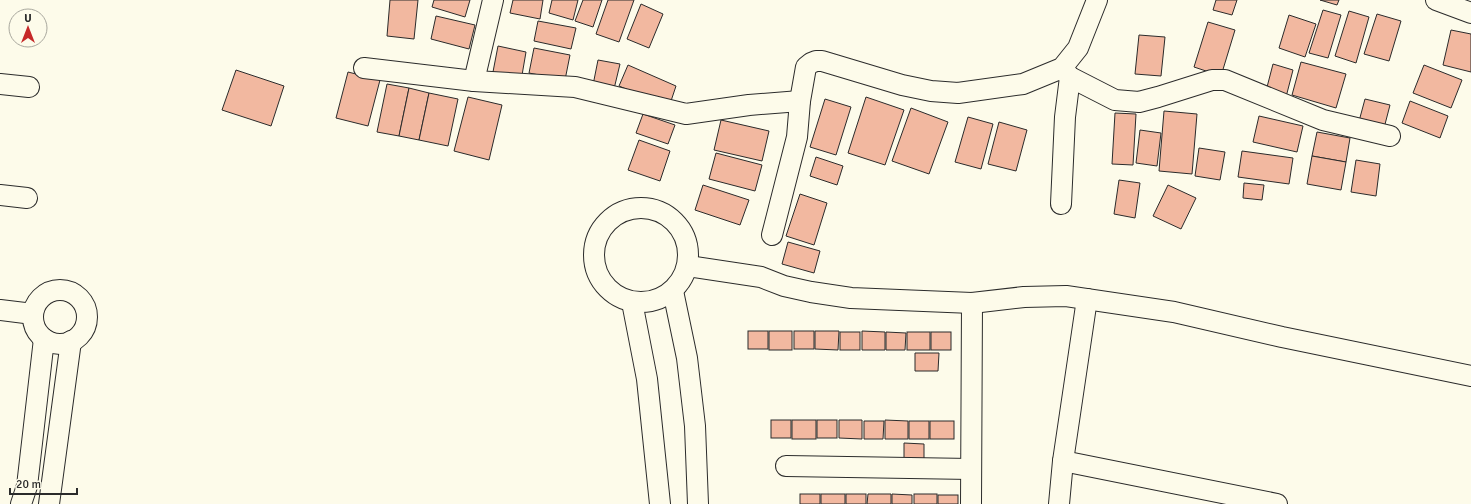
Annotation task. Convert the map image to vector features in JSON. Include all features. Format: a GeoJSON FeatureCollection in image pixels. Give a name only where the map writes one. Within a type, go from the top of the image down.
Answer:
{"type":"FeatureCollection","features":[{"type":"Feature","properties":{"kind":"street"},"geometry":{"type":"LineString","coordinates":[[474,81],[493,0]]}},
{"type":"Feature","properties":{"kind":"street"},"geometry":{"type":"LineString","coordinates":[[1061,204],[1066,72],[1078,48],[1097,0]]}},
{"type":"Feature","properties":{"kind":"street"},"geometry":{"type":"LineString","coordinates":[[1436,0],[1471,13]]}},
{"type":"Feature","properties":{"kind":"street"},"geometry":{"type":"LineString","coordinates":[[772,235],[797,137],[800,101],[806,67],[811,62],[816,61],[924,90],[958,92],[1023,84],[1066,72],[1115,100],[1139,102],[1212,80],[1225,80],[1323,120],[1390,136]]}},
{"type":"Feature","properties":{"kind":"street"},"geometry":{"type":"LineString","coordinates":[[364,68],[474,81],[576,87],[686,114],[749,105],[800,101]]}},
{"type":"Feature","properties":{"kind":"street"},"geometry":{"type":"LineString","coordinates":[[0,84],[29,87]]}},
{"type":"Feature","properties":{"kind":"street"},"geometry":{"type":"LineString","coordinates":[[0,195],[27,198]]}},
{"type":"Feature","properties":{"kind":"street"},"geometry":{"type":"LineString","coordinates":[[636,208],[652,209],[665,215],[677,224],[685,237],[689,251],[688,266],[682,280],[673,291],[654,301],[632,302],[618,297],[606,288],[598,275],[594,261],[594,246],[600,232],[609,220],[622,212],[636,208]]}},
{"type":"Feature","properties":{"kind":"street"},"geometry":{"type":"LineString","coordinates":[[688,266],[761,277],[784,286],[851,298],[972,303],[1024,297],[1066,296],[1174,312],[1282,337],[1471,376]]}},
{"type":"Feature","properties":{"kind":"street"},"geometry":{"type":"LineString","coordinates":[[58,290],[67,291],[76,295],[86,310],[87,320],[85,328],[79,336],[71,342],[62,344],[53,343],[44,339],[34,324],[33,314],[41,298],[58,290]]}},
{"type":"Feature","properties":{"kind":"street"},"geometry":{"type":"LineString","coordinates":[[673,291],[687,358],[694,426],[698,504]]}},
{"type":"Feature","properties":{"kind":"street"},"geometry":{"type":"LineString","coordinates":[[1059,504],[1063,461],[1087,299]]}},
{"type":"Feature","properties":{"kind":"street"},"geometry":{"type":"LineString","coordinates":[[632,302],[647,378],[660,504]]}},
{"type":"Feature","properties":{"kind":"street"},"geometry":{"type":"LineString","coordinates":[[971,504],[972,303]]}},
{"type":"Feature","properties":{"kind":"street"},"geometry":{"type":"LineString","coordinates":[[0,310],[33,314]]}},
{"type":"Feature","properties":{"kind":"street"},"geometry":{"type":"LineString","coordinates":[[20,504],[27,486],[44,339]]}},
{"type":"Feature","properties":{"kind":"street"},"geometry":{"type":"LineString","coordinates":[[49,504],[71,342]]}},
{"type":"Feature","properties":{"kind":"street"},"geometry":{"type":"LineString","coordinates":[[1063,461],[1277,504]]}},
{"type":"Feature","properties":{"kind":"street"},"geometry":{"type":"LineString","coordinates":[[786,466],[971,469]]}},
{"type":"Feature","properties":{"kind":"building"},"geometry":{"type":"Polygon","coordinates":[[[390,0],[418,0],[414,39],[387,36],[390,0]]]}},
{"type":"Feature","properties":{"kind":"building"},"geometry":{"type":"Polygon","coordinates":[[[434,0],[470,0],[465,17],[432,7],[434,0]]]}},
{"type":"Feature","properties":{"kind":"building"},"geometry":{"type":"Polygon","coordinates":[[[513,0],[543,0],[540,19],[510,13],[513,0]]]}},
{"type":"Feature","properties":{"kind":"building"},"geometry":{"type":"Polygon","coordinates":[[[552,0],[578,0],[573,20],[549,13],[552,0]]]}},
{"type":"Feature","properties":{"kind":"building"},"geometry":{"type":"Polygon","coordinates":[[[583,0],[602,0],[593,27],[575,21],[583,0]]]}},
{"type":"Feature","properties":{"kind":"building"},"geometry":{"type":"Polygon","coordinates":[[[608,0],[634,0],[619,42],[596,34],[608,0]]]}},
{"type":"Feature","properties":{"kind":"building"},"geometry":{"type":"Polygon","coordinates":[[[1216,0],[1237,0],[1232,15],[1213,10],[1216,0]]]}},
{"type":"Feature","properties":{"kind":"building"},"geometry":{"type":"Polygon","coordinates":[[[1320,0],[1339,0],[1337,5],[1320,0]]]}},
{"type":"Feature","properties":{"kind":"building"},"geometry":{"type":"Polygon","coordinates":[[[641,4],[663,14],[649,48],[627,39],[641,4]]]}},
{"type":"Feature","properties":{"kind":"building"},"geometry":{"type":"Polygon","coordinates":[[[1323,10],[1341,15],[1328,58],[1309,53],[1323,10]]]}},
{"type":"Feature","properties":{"kind":"building"},"geometry":{"type":"Polygon","coordinates":[[[1349,11],[1369,17],[1356,63],[1335,56],[1349,11]]]}},
{"type":"Feature","properties":{"kind":"building"},"geometry":{"type":"Polygon","coordinates":[[[1377,14],[1401,21],[1389,61],[1364,54],[1377,14]]]}},
{"type":"Feature","properties":{"kind":"building"},"geometry":{"type":"Polygon","coordinates":[[[1289,15],[1316,24],[1305,57],[1279,48],[1289,15]]]}},
{"type":"Feature","properties":{"kind":"building"},"geometry":{"type":"Polygon","coordinates":[[[436,16],[475,25],[469,49],[431,39],[436,16]]]}},
{"type":"Feature","properties":{"kind":"building"},"geometry":{"type":"Polygon","coordinates":[[[538,21],[576,28],[571,49],[534,41],[538,21]]]}},
{"type":"Feature","properties":{"kind":"building"},"geometry":{"type":"Polygon","coordinates":[[[1208,22],[1235,30],[1221,76],[1194,67],[1208,22]]]}},
{"type":"Feature","properties":{"kind":"building"},"geometry":{"type":"Polygon","coordinates":[[[1451,30],[1471,34],[1471,72],[1443,65],[1451,30]]]}},
{"type":"Feature","properties":{"kind":"building"},"geometry":{"type":"Polygon","coordinates":[[[1139,35],[1165,37],[1161,76],[1135,74],[1139,35]]]}},
{"type":"Feature","properties":{"kind":"building"},"geometry":{"type":"Polygon","coordinates":[[[498,46],[526,52],[521,81],[492,77],[498,46]]]}},
{"type":"Feature","properties":{"kind":"building"},"geometry":{"type":"Polygon","coordinates":[[[534,48],[570,55],[565,80],[529,73],[534,48]]]}},
{"type":"Feature","properties":{"kind":"building"},"geometry":{"type":"Polygon","coordinates":[[[598,60],[620,64],[614,89],[593,85],[598,60]]]}},
{"type":"Feature","properties":{"kind":"building"},"geometry":{"type":"Polygon","coordinates":[[[1301,62],[1346,74],[1336,108],[1292,95],[1301,62]]]}},
{"type":"Feature","properties":{"kind":"building"},"geometry":{"type":"Polygon","coordinates":[[[1273,64],[1293,70],[1286,97],[1266,91],[1273,64]]]}},
{"type":"Feature","properties":{"kind":"building"},"geometry":{"type":"Polygon","coordinates":[[[628,65],[676,86],[669,107],[619,86],[628,65]]]}},
{"type":"Feature","properties":{"kind":"building"},"geometry":{"type":"Polygon","coordinates":[[[1424,65],[1462,80],[1451,108],[1413,93],[1424,65]]]}},
{"type":"Feature","properties":{"kind":"building"},"geometry":{"type":"Polygon","coordinates":[[[236,70],[284,86],[271,126],[222,110],[236,70]]]}},
{"type":"Feature","properties":{"kind":"building"},"geometry":{"type":"Polygon","coordinates":[[[348,72],[380,80],[368,126],[336,118],[348,72]]]}},
{"type":"Feature","properties":{"kind":"building"},"geometry":{"type":"Polygon","coordinates":[[[387,84],[409,88],[399,136],[377,132],[387,84]]]}},
{"type":"Feature","properties":{"kind":"building"},"geometry":{"type":"Polygon","coordinates":[[[409,88],[429,93],[419,140],[399,136],[409,88]]]}},
{"type":"Feature","properties":{"kind":"building"},"geometry":{"type":"Polygon","coordinates":[[[429,93],[458,99],[448,146],[419,140],[429,93]]]}},
{"type":"Feature","properties":{"kind":"building"},"geometry":{"type":"Polygon","coordinates":[[[468,97],[502,105],[489,160],[454,151],[468,97]]]}},
{"type":"Feature","properties":{"kind":"building"},"geometry":{"type":"Polygon","coordinates":[[[866,97],[904,110],[885,165],[848,153],[866,97]]]}},
{"type":"Feature","properties":{"kind":"building"},"geometry":{"type":"Polygon","coordinates":[[[825,99],[851,107],[836,155],[810,147],[825,99]]]}},
{"type":"Feature","properties":{"kind":"building"},"geometry":{"type":"Polygon","coordinates":[[[1365,99],[1390,105],[1383,132],[1358,125],[1365,99]]]}},
{"type":"Feature","properties":{"kind":"building"},"geometry":{"type":"Polygon","coordinates":[[[1410,101],[1448,116],[1440,138],[1402,123],[1410,101]]]}},
{"type":"Feature","properties":{"kind":"building"},"geometry":{"type":"Polygon","coordinates":[[[911,108],[948,122],[929,174],[892,161],[911,108]]]}},
{"type":"Feature","properties":{"kind":"building"},"geometry":{"type":"Polygon","coordinates":[[[1164,111],[1197,114],[1192,174],[1159,171],[1164,111]]]}},
{"type":"Feature","properties":{"kind":"building"},"geometry":{"type":"Polygon","coordinates":[[[1115,113],[1136,114],[1133,165],[1112,164],[1115,113]]]}},
{"type":"Feature","properties":{"kind":"building"},"geometry":{"type":"Polygon","coordinates":[[[643,114],[675,125],[668,144],[636,133],[643,114]]]}},
{"type":"Feature","properties":{"kind":"building"},"geometry":{"type":"Polygon","coordinates":[[[1259,116],[1303,126],[1297,152],[1253,142],[1259,116]]]}},
{"type":"Feature","properties":{"kind":"building"},"geometry":{"type":"Polygon","coordinates":[[[968,117],[993,124],[981,169],[955,162],[968,117]]]}},
{"type":"Feature","properties":{"kind":"building"},"geometry":{"type":"Polygon","coordinates":[[[721,120],[769,131],[762,161],[714,150],[721,120]]]}},
{"type":"Feature","properties":{"kind":"building"},"geometry":{"type":"Polygon","coordinates":[[[999,122],[1027,130],[1016,171],[988,164],[999,122]]]}},
{"type":"Feature","properties":{"kind":"building"},"geometry":{"type":"Polygon","coordinates":[[[1140,130],[1161,133],[1157,166],[1136,163],[1140,130]]]}},
{"type":"Feature","properties":{"kind":"building"},"geometry":{"type":"Polygon","coordinates":[[[1317,132],[1350,138],[1346,162],[1312,156],[1317,132]]]}},
{"type":"Feature","properties":{"kind":"building"},"geometry":{"type":"Polygon","coordinates":[[[639,140],[670,151],[660,181],[628,170],[639,140]]]}},
{"type":"Feature","properties":{"kind":"building"},"geometry":{"type":"Polygon","coordinates":[[[1199,148],[1225,152],[1220,180],[1195,176],[1199,148]]]}},
{"type":"Feature","properties":{"kind":"building"},"geometry":{"type":"Polygon","coordinates":[[[1242,151],[1293,158],[1289,184],[1238,177],[1242,151]]]}},
{"type":"Feature","properties":{"kind":"building"},"geometry":{"type":"Polygon","coordinates":[[[716,153],[762,165],[755,191],[709,179],[716,153]]]}},
{"type":"Feature","properties":{"kind":"building"},"geometry":{"type":"Polygon","coordinates":[[[1312,156],[1346,162],[1341,190],[1307,184],[1312,156]]]}},
{"type":"Feature","properties":{"kind":"building"},"geometry":{"type":"Polygon","coordinates":[[[816,157],[843,166],[837,185],[810,176],[816,157]]]}},
{"type":"Feature","properties":{"kind":"building"},"geometry":{"type":"Polygon","coordinates":[[[1356,160],[1380,164],[1376,196],[1351,192],[1356,160]]]}},
{"type":"Feature","properties":{"kind":"building"},"geometry":{"type":"Polygon","coordinates":[[[1119,180],[1140,183],[1135,218],[1114,214],[1119,180]]]}},
{"type":"Feature","properties":{"kind":"building"},"geometry":{"type":"Polygon","coordinates":[[[1244,183],[1264,185],[1262,200],[1243,198],[1244,183]]]}},
{"type":"Feature","properties":{"kind":"building"},"geometry":{"type":"Polygon","coordinates":[[[703,185],[749,200],[740,225],[695,210],[703,185]]]}},
{"type":"Feature","properties":{"kind":"building"},"geometry":{"type":"Polygon","coordinates":[[[1168,185],[1196,198],[1181,229],[1153,216],[1168,185]]]}},
{"type":"Feature","properties":{"kind":"building"},"geometry":{"type":"Polygon","coordinates":[[[800,194],[827,203],[814,245],[786,236],[800,194]]]}},
{"type":"Feature","properties":{"kind":"building"},"geometry":{"type":"Polygon","coordinates":[[[788,242],[820,251],[814,273],[782,264],[788,242]]]}},
{"type":"Feature","properties":{"kind":"building"},"geometry":{"type":"Polygon","coordinates":[[[748,331],[768,331],[768,349],[748,349],[748,331]]]}},
{"type":"Feature","properties":{"kind":"building"},"geometry":{"type":"Polygon","coordinates":[[[769,331],[792,331],[792,350],[769,350],[769,331]]]}},
{"type":"Feature","properties":{"kind":"building"},"geometry":{"type":"Polygon","coordinates":[[[794,331],[814,331],[814,349],[794,349],[794,331]]]}},
{"type":"Feature","properties":{"kind":"building"},"geometry":{"type":"Polygon","coordinates":[[[815,331],[839,331],[838,350],[815,349],[815,331]]]}},
{"type":"Feature","properties":{"kind":"building"},"geometry":{"type":"Polygon","coordinates":[[[862,331],[885,332],[885,350],[862,350],[862,331]]]}},
{"type":"Feature","properties":{"kind":"building"},"geometry":{"type":"Polygon","coordinates":[[[840,332],[860,332],[860,350],[840,350],[840,332]]]}},
{"type":"Feature","properties":{"kind":"building"},"geometry":{"type":"Polygon","coordinates":[[[886,332],[906,333],[905,350],[886,350],[886,332]]]}},
{"type":"Feature","properties":{"kind":"building"},"geometry":{"type":"Polygon","coordinates":[[[907,332],[930,332],[930,350],[907,350],[907,332]]]}},
{"type":"Feature","properties":{"kind":"building"},"geometry":{"type":"Polygon","coordinates":[[[931,332],[951,332],[951,350],[931,350],[931,332]]]}},
{"type":"Feature","properties":{"kind":"building"},"geometry":{"type":"Polygon","coordinates":[[[915,353],[939,353],[938,371],[915,371],[915,353]]]}},
{"type":"Feature","properties":{"kind":"building"},"geometry":{"type":"Polygon","coordinates":[[[771,420],[791,420],[791,438],[771,438],[771,420]]]}},
{"type":"Feature","properties":{"kind":"building"},"geometry":{"type":"Polygon","coordinates":[[[792,420],[816,420],[816,439],[792,439],[792,420]]]}},
{"type":"Feature","properties":{"kind":"building"},"geometry":{"type":"Polygon","coordinates":[[[817,420],[837,420],[837,438],[817,438],[817,420]]]}},
{"type":"Feature","properties":{"kind":"building"},"geometry":{"type":"Polygon","coordinates":[[[839,420],[862,420],[862,439],[839,438],[839,420]]]}},
{"type":"Feature","properties":{"kind":"building"},"geometry":{"type":"Polygon","coordinates":[[[885,420],[908,421],[908,439],[885,439],[885,420]]]}},
{"type":"Feature","properties":{"kind":"building"},"geometry":{"type":"Polygon","coordinates":[[[864,421],[884,421],[883,439],[864,439],[864,421]]]}},
{"type":"Feature","properties":{"kind":"building"},"geometry":{"type":"Polygon","coordinates":[[[909,421],[929,421],[929,439],[909,439],[909,421]]]}},
{"type":"Feature","properties":{"kind":"building"},"geometry":{"type":"Polygon","coordinates":[[[930,421],[954,421],[954,439],[930,439],[930,421]]]}},
{"type":"Feature","properties":{"kind":"building"},"geometry":{"type":"Polygon","coordinates":[[[904,443],[924,444],[924,461],[904,461],[904,443]]]}},
{"type":"Feature","properties":{"kind":"building"},"geometry":{"type":"Polygon","coordinates":[[[800,494],[820,494],[820,504],[800,504],[800,494]]]}},
{"type":"Feature","properties":{"kind":"building"},"geometry":{"type":"Polygon","coordinates":[[[821,494],[845,494],[845,504],[821,504],[821,494]]]}},
{"type":"Feature","properties":{"kind":"building"},"geometry":{"type":"Polygon","coordinates":[[[846,494],[866,494],[866,504],[846,504],[846,494]]]}},
{"type":"Feature","properties":{"kind":"building"},"geometry":{"type":"Polygon","coordinates":[[[868,494],[891,494],[891,504],[867,504],[868,494]]]}},
{"type":"Feature","properties":{"kind":"building"},"geometry":{"type":"Polygon","coordinates":[[[892,494],[912,495],[912,504],[892,504],[892,494]]]}},
{"type":"Feature","properties":{"kind":"building"},"geometry":{"type":"Polygon","coordinates":[[[914,494],[937,494],[937,504],[914,504],[914,494]]]}},
{"type":"Feature","properties":{"kind":"building"},"geometry":{"type":"Polygon","coordinates":[[[938,495],[958,495],[958,504],[938,504],[938,495]]]}}]}
